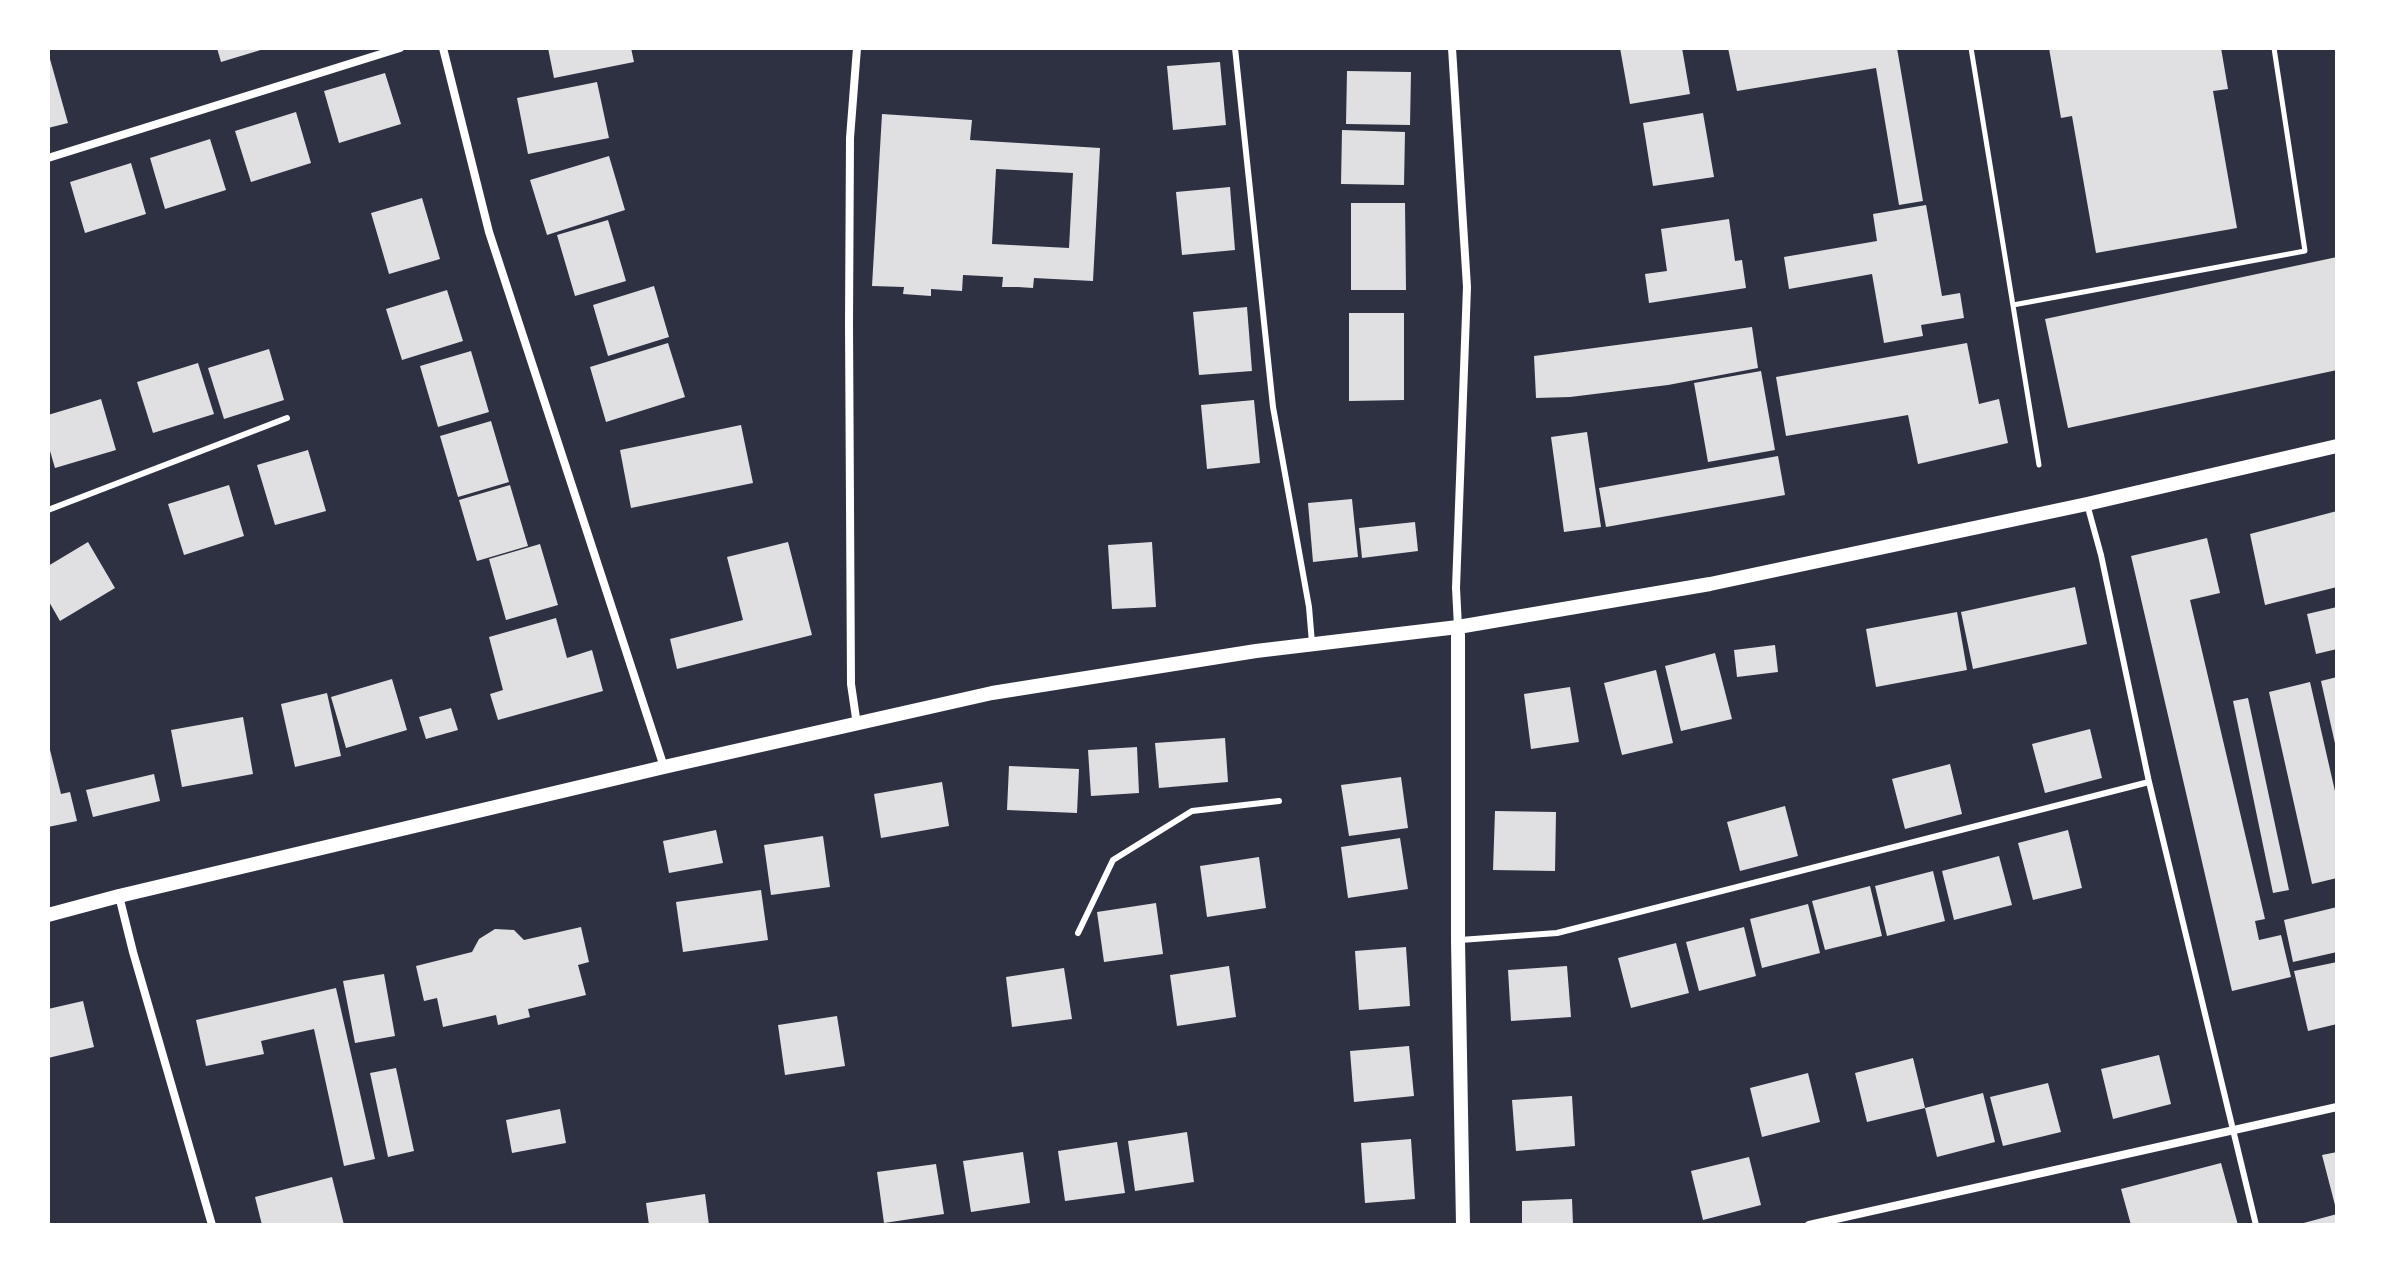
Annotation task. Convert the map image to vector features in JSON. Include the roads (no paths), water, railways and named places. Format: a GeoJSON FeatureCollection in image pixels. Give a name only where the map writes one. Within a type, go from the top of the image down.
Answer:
{"type":"FeatureCollection","features":[{"type":"Feature","properties":{"kind":"street"},"geometry":{"type":"LineString","coordinates":[[48,158],[400,48]]}},
{"type":"Feature","properties":{"kind":"street"},"geometry":{"type":"LineString","coordinates":[[443,48],[489,232],[664,767]]}},
{"type":"Feature","properties":{"kind":"street"},"geometry":{"type":"LineString","coordinates":[[857,48],[850,138],[849,339],[851,684],[857,725]]}},
{"type":"Feature","properties":{"kind":"street"},"geometry":{"type":"LineString","coordinates":[[1452,48],[1467,287],[1456,588],[1463,1225]]}},
{"type":"Feature","properties":{"kind":"street"},"geometry":{"type":"LineString","coordinates":[[48,915],[664,767],[992,693],[1312,643],[1458,627],[1710,584],[2087,504],[2337,446]]}},
{"type":"Feature","properties":{"kind":"street"},"geometry":{"type":"LineString","coordinates":[[119,896],[212,1225]]}},
{"type":"Feature","properties":{"kind":"street"},"geometry":{"type":"LineString","coordinates":[[1809,1225],[2337,1107]]}},
{"type":"Feature","properties":{"kind":"lane"},"geometry":{"type":"LineString","coordinates":[[1235,48],[1273,407],[1309,607],[1312,643]]}},
{"type":"Feature","properties":{"kind":"lane"},"geometry":{"type":"LineString","coordinates":[[48,510],[287,418]]}},
{"type":"Feature","properties":{"kind":"lane"},"geometry":{"type":"LineString","coordinates":[[2087,504],[2101,555],[2149,782],[2256,1225]]}},
{"type":"Feature","properties":{"kind":"lane"},"geometry":{"type":"LineString","coordinates":[[1458,941],[1557,933],[2149,782]]}},
{"type":"Feature","properties":{"kind":"lane"},"geometry":{"type":"LineString","coordinates":[[1078,933],[1113,860],[1192,811],[1279,801]]}}]}
